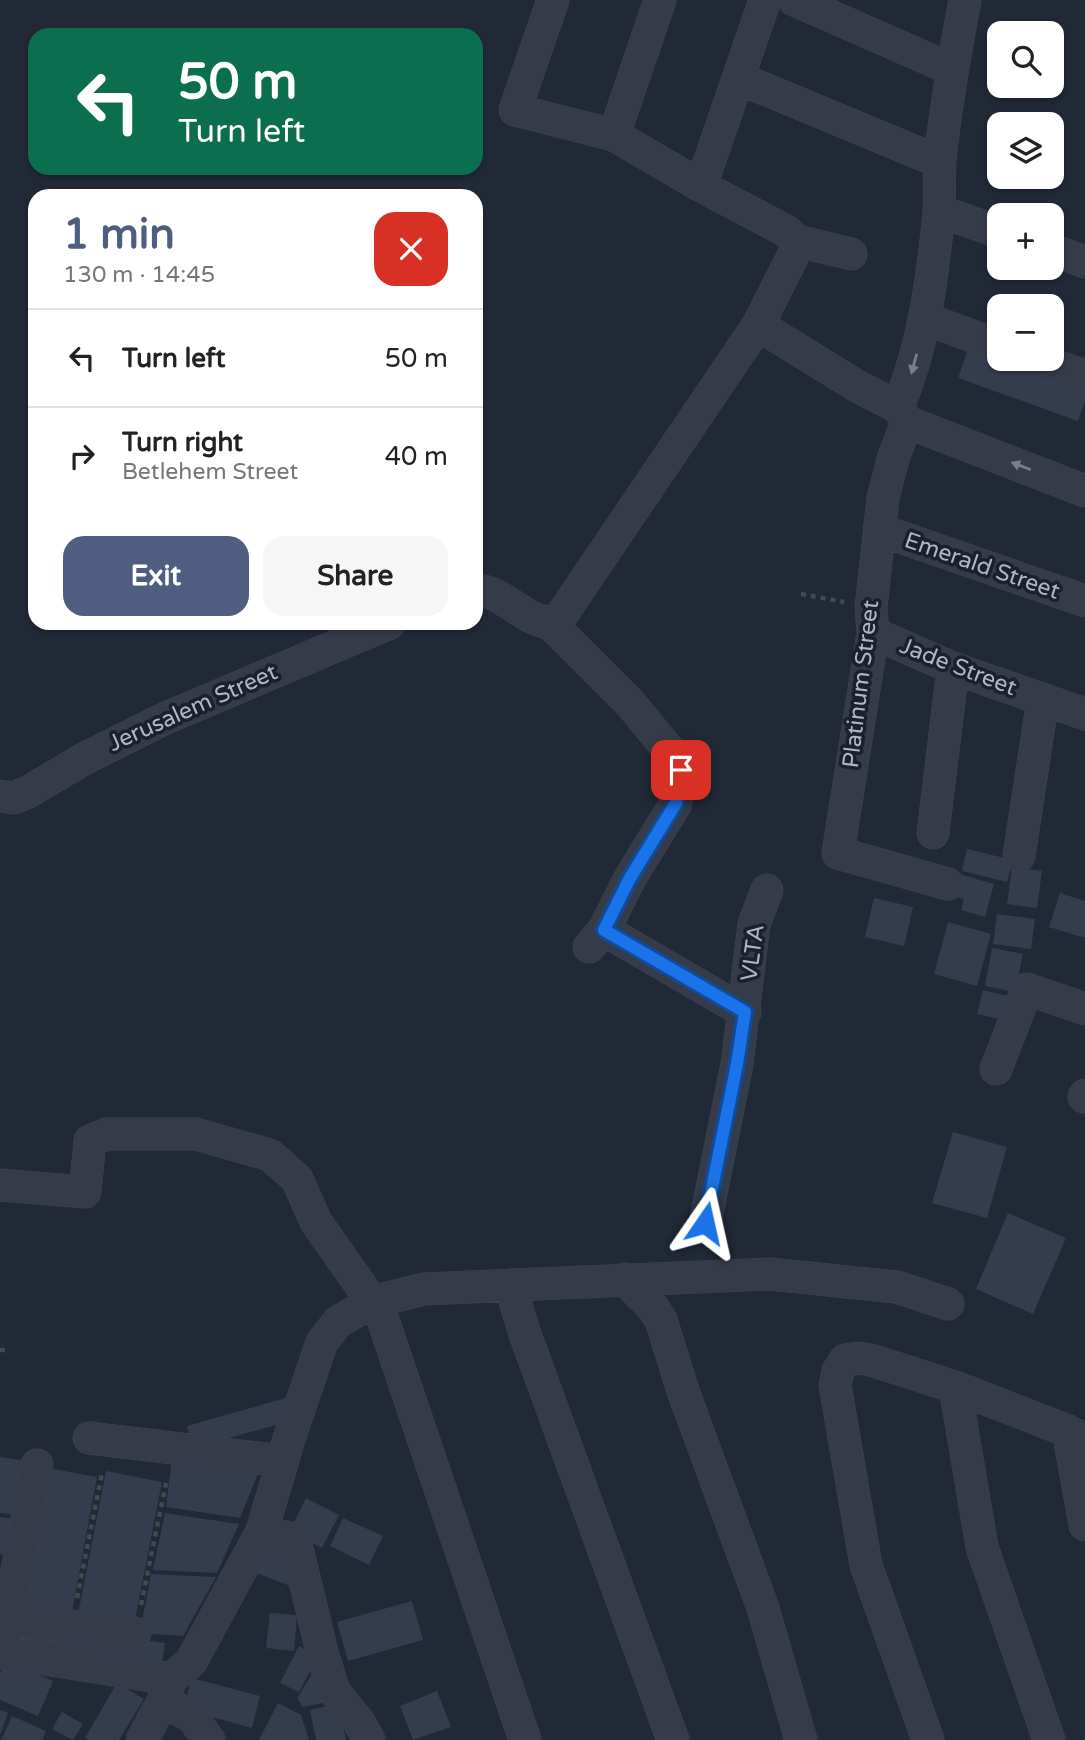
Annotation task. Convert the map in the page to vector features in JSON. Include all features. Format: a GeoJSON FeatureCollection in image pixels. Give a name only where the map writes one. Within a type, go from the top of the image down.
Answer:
{"type":"FeatureCollection","features":[{"type":"Feature","properties":{"kind":"street"},"geometry":{"type":"LineString","coordinates":[[553,0],[515,110],[614,135],[701,186],[786,231],[797,241],[851,254]]}},
{"type":"Feature","properties":{"kind":"street"},"geometry":{"type":"LineString","coordinates":[[614,135],[660,0]]}},
{"type":"Feature","properties":{"kind":"street"},"geometry":{"type":"LineString","coordinates":[[701,186],[765,0]]}},
{"type":"Feature","properties":{"kind":"street"},"geometry":{"type":"LineString","coordinates":[[794,0],[951,69]]}},
{"type":"Feature","properties":{"kind":"street","name":"Platinum Street"},"geometry":{"type":"LineString","coordinates":[[948,884],[838,853],[872,620],[883,498],[926,319],[939,211],[940,162],[951,69],[965,0]]}},
{"type":"Feature","properties":{"kind":"street"},"geometry":{"type":"LineString","coordinates":[[738,78],[940,162]]}},
{"type":"Feature","properties":{"kind":"street"},"geometry":{"type":"LineString","coordinates":[[939,211],[987,228]]}},
{"type":"Feature","properties":{"kind":"street"},"geometry":{"type":"LineString","coordinates":[[483,590],[537,622],[550,622],[561,616],[758,325],[794,254],[797,241]]}},
{"type":"Feature","properties":{"kind":"street"},"geometry":{"type":"LineString","coordinates":[[1064,254],[1085,262]]}},
{"type":"Feature","properties":{"kind":"street"},"geometry":{"type":"LineString","coordinates":[[926,319],[987,342]]}},
{"type":"Feature","properties":{"kind":"street"},"geometry":{"type":"LineString","coordinates":[[758,325],[902,414],[1085,491]]}},
{"type":"Feature","properties":{"kind":"street"},"geometry":{"type":"LineString","coordinates":[[1064,369],[1085,376]]}},
{"type":"Feature","properties":{"kind":"street","name":"Emerald Street"},"geometry":{"type":"LineString","coordinates":[[880,530],[1085,601]]}},
{"type":"Feature","properties":{"kind":"street","name":"Jade Street"},"geometry":{"type":"LineString","coordinates":[[872,620],[953,668],[1085,714]]}},
{"type":"Feature","properties":{"kind":"street"},"geometry":{"type":"LineString","coordinates":[[550,622],[630,703],[677,760],[681,770],[676,803],[630,878],[597,939],[745,1012]]}},
{"type":"Feature","properties":{"kind":"street","name":"Jerusalem Street"},"geometry":{"type":"LineString","coordinates":[[0,796],[14,798],[28,792],[82,760],[166,718],[373,630]]}},
{"type":"Feature","properties":{"kind":"street"},"geometry":{"type":"LineString","coordinates":[[933,833],[953,668]]}},
{"type":"Feature","properties":{"kind":"street","name":"Jade Street"},"geometry":{"type":"LineString","coordinates":[[1019,856],[1043,699]]}},
{"type":"Feature","properties":{"kind":"street","name":"VLTA"},"geometry":{"type":"LineString","coordinates":[[705,1223],[737,1064],[754,924],[767,890]]}},
{"type":"Feature","properties":{"kind":"street"},"geometry":{"type":"LineString","coordinates":[[996,1069],[1027,989],[1085,1009]]}},
{"type":"Feature","properties":{"kind":"street"},"geometry":{"type":"LineString","coordinates":[[0,1185],[85,1192],[90,1142],[107,1134],[196,1134],[270,1155],[297,1179],[316,1222],[381,1314],[525,1740]]}},
{"type":"Feature","properties":{"kind":"street"},"geometry":{"type":"LineString","coordinates":[[142,1740],[167,1690],[191,1662],[262,1531],[322,1342],[338,1322],[372,1302],[424,1289],[769,1274],[897,1287],[948,1304]]}},
{"type":"Feature","properties":{"kind":"street"},"geometry":{"type":"LineString","coordinates":[[624,1279],[661,1320],[683,1391],[763,1608],[801,1740]]}},
{"type":"Feature","properties":{"kind":"street"},"geometry":{"type":"LineString","coordinates":[[510,1285],[525,1335],[673,1740]]}},
{"type":"Feature","properties":{"kind":"street"},"geometry":{"type":"LineString","coordinates":[[929,1740],[866,1565],[835,1385],[838,1371],[845,1360],[858,1358],[956,1387],[1076,1436],[1085,1525]]}},
{"type":"Feature","properties":{"kind":"street"},"geometry":{"type":"LineString","coordinates":[[956,1387],[982,1547],[1049,1740]]}},
{"type":"Feature","properties":{"kind":"street"},"geometry":{"type":"LineString","coordinates":[[89,1438],[283,1461]]}},
{"type":"Feature","properties":{"kind":"street"},"geometry":{"type":"LineString","coordinates":[[37,1465],[1,1652],[167,1690],[209,1740]]}},
{"type":"Feature","properties":{"kind":"street"},"geometry":{"type":"LineString","coordinates":[[262,1531],[289,1538],[298,1552],[334,1691],[359,1722],[369,1740]]}},
{"type":"Feature","properties":{"kind":"street"},"geometry":{"type":"LineString","coordinates":[[8,1619],[135,1633]]}},
{"type":"Feature","properties":{"kind":"path"},"geometry":{"type":"LineString","coordinates":[[801,594],[872,620]]}},
{"type":"Feature","properties":{"kind":"path"},"geometry":{"type":"LineString","coordinates":[[0,1350],[7,1350]]}},
{"type":"Feature","properties":{"kind":"path"},"geometry":{"type":"LineString","coordinates":[[71,1626],[102,1472]]}},
{"type":"Feature","properties":{"kind":"path"},"geometry":{"type":"LineString","coordinates":[[135,1633],[166,1483]]}},
{"type":"Feature","properties":{"kind":"building"},"geometry":{"type":"Polygon","coordinates":[[[969,346],[987,352],[987,371],[1040,371],[1085,387],[1085,401],[1078,421],[958,378],[969,346]]]}},
{"type":"Feature","properties":{"kind":"building"},"geometry":{"type":"Polygon","coordinates":[[[967,849],[1013,860],[1007,882],[962,871],[967,849]]]}},
{"type":"Feature","properties":{"kind":"building"},"geometry":{"type":"Polygon","coordinates":[[[1012,867],[1042,871],[1037,908],[1007,904],[1012,867]]]}},
{"type":"Feature","properties":{"kind":"building"},"geometry":{"type":"Polygon","coordinates":[[[959,874],[994,884],[985,917],[961,910],[964,899],[954,896],[959,874]]]}},
{"type":"Feature","properties":{"kind":"building"},"geometry":{"type":"Polygon","coordinates":[[[1060,893],[1085,901],[1085,938],[1049,927],[1060,893]]]}},
{"type":"Feature","properties":{"kind":"building"},"geometry":{"type":"Polygon","coordinates":[[[874,898],[913,907],[904,946],[865,937],[874,898]]]}},
{"type":"Feature","properties":{"kind":"building"},"geometry":{"type":"Polygon","coordinates":[[[997,914],[1035,919],[1031,949],[993,944],[997,914]]]}},
{"type":"Feature","properties":{"kind":"building"},"geometry":{"type":"Polygon","coordinates":[[[948,922],[991,934],[977,986],[934,974],[948,922]]]}},
{"type":"Feature","properties":{"kind":"building"},"geometry":{"type":"Polygon","coordinates":[[[992,948],[1023,954],[1015,992],[985,986],[992,948]]]}},
{"type":"Feature","properties":{"kind":"building"},"geometry":{"type":"Polygon","coordinates":[[[983,990],[1008,996],[1003,1020],[977,1014],[983,990]]]}},
{"type":"Feature","properties":{"kind":"building"},"geometry":{"type":"Polygon","coordinates":[[[953,1132],[1007,1147],[987,1218],[932,1203],[953,1132]]]}},
{"type":"Feature","properties":{"kind":"building"},"geometry":{"type":"Polygon","coordinates":[[[1008,1213],[1066,1238],[1033,1314],[976,1289],[1008,1213]]]}},
{"type":"Feature","properties":{"kind":"building"},"geometry":{"type":"Polygon","coordinates":[[[293,1396],[280,1424],[193,1448],[187,1426],[293,1396]]]}},
{"type":"Feature","properties":{"kind":"building"},"geometry":{"type":"Polygon","coordinates":[[[0,1457],[29,1461],[22,1515],[0,1513],[0,1457]]]}},
{"type":"Feature","properties":{"kind":"building"},"geometry":{"type":"Polygon","coordinates":[[[172,1458],[260,1469],[240,1518],[166,1507],[172,1458]]]}},
{"type":"Feature","properties":{"kind":"building"},"geometry":{"type":"Polygon","coordinates":[[[43,1467],[97,1477],[70,1622],[16,1611],[43,1467]]]}},
{"type":"Feature","properties":{"kind":"building"},"geometry":{"type":"Polygon","coordinates":[[[106,1471],[162,1482],[133,1630],[77,1619],[106,1471]]]}},
{"type":"Feature","properties":{"kind":"building"},"geometry":{"type":"Polygon","coordinates":[[[306,1498],[339,1515],[322,1548],[289,1532],[306,1498]]]}},
{"type":"Feature","properties":{"kind":"building"},"geometry":{"type":"Polygon","coordinates":[[[165,1513],[239,1524],[217,1573],[153,1570],[165,1513]]]}},
{"type":"Feature","properties":{"kind":"building"},"geometry":{"type":"Polygon","coordinates":[[[0,1517],[20,1519],[15,1556],[0,1554],[0,1517]]]}},
{"type":"Feature","properties":{"kind":"building"},"geometry":{"type":"Polygon","coordinates":[[[343,1518],[383,1536],[369,1565],[330,1546],[343,1518]]]}},
{"type":"Feature","properties":{"kind":"building"},"geometry":{"type":"Polygon","coordinates":[[[267,1541],[291,1551],[301,1590],[248,1570],[267,1541]]]}},
{"type":"Feature","properties":{"kind":"building"},"geometry":{"type":"Polygon","coordinates":[[[151,1574],[216,1577],[183,1636],[140,1633],[151,1574]]]}},
{"type":"Feature","properties":{"kind":"building"},"geometry":{"type":"Polygon","coordinates":[[[412,1601],[423,1640],[348,1661],[337,1622],[412,1601]]]}},
{"type":"Feature","properties":{"kind":"building"},"geometry":{"type":"Polygon","coordinates":[[[270,1613],[297,1615],[294,1651],[266,1648],[270,1613]]]}},
{"type":"Feature","properties":{"kind":"building"},"geometry":{"type":"Polygon","coordinates":[[[15,1621],[165,1643],[162,1665],[11,1644],[15,1621]]]}},
{"type":"Feature","properties":{"kind":"building"},"geometry":{"type":"Polygon","coordinates":[[[299,1646],[318,1656],[299,1692],[280,1683],[299,1646]]]}},
{"type":"Feature","properties":{"kind":"building"},"geometry":{"type":"Polygon","coordinates":[[[6,1660],[53,1681],[38,1716],[0,1700],[0,1674],[6,1660]]]}},
{"type":"Feature","properties":{"kind":"building"},"geometry":{"type":"Polygon","coordinates":[[[319,1663],[328,1702],[303,1707],[297,1698],[319,1663]]]}},
{"type":"Feature","properties":{"kind":"building"},"geometry":{"type":"Polygon","coordinates":[[[192,1678],[260,1696],[252,1728],[183,1709],[192,1678]]]}},
{"type":"Feature","properties":{"kind":"building"},"geometry":{"type":"Polygon","coordinates":[[[117,1683],[144,1699],[119,1740],[85,1738],[117,1683]]]}},
{"type":"Feature","properties":{"kind":"building"},"geometry":{"type":"Polygon","coordinates":[[[437,1691],[451,1727],[413,1740],[400,1706],[437,1691]]]}},
{"type":"Feature","properties":{"kind":"building"},"geometry":{"type":"Polygon","coordinates":[[[278,1703],[301,1715],[309,1740],[259,1740],[278,1703]]]}},
{"type":"Feature","properties":{"kind":"building"},"geometry":{"type":"Polygon","coordinates":[[[333,1705],[341,1716],[346,1740],[316,1740],[310,1710],[333,1705]]]}},
{"type":"Feature","properties":{"kind":"building"},"geometry":{"type":"Polygon","coordinates":[[[0,1710],[8,1713],[0,1735],[0,1710]]]}},
{"type":"Feature","properties":{"kind":"building"},"geometry":{"type":"Polygon","coordinates":[[[62,1712],[83,1724],[73,1740],[52,1729],[62,1712]]]}},
{"type":"Feature","properties":{"kind":"building"},"geometry":{"type":"Polygon","coordinates":[[[12,1716],[46,1731],[42,1740],[1,1740],[12,1716]]]}},
{"type":"Feature","properties":{"kind":"route"},"geometry":{"type":"LineString","coordinates":[[681,770],[676,803],[630,878],[604,930],[745,1012],[705,1223]]}}]}
